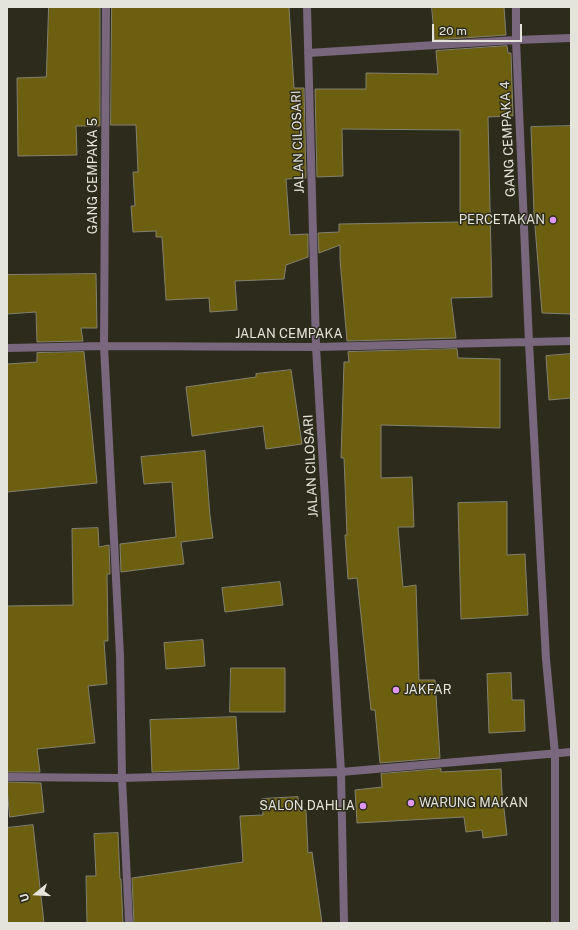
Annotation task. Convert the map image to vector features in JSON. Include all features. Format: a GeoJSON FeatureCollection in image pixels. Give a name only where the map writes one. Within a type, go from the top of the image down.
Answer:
{"type":"FeatureCollection","features":[{"type":"Feature","properties":{"kind":"street","name":"GANG CEMPAKA 5"},"geometry":{"type":"LineString","coordinates":[[106,7],[104,346],[120,656],[122,778],[129,923]]}},
{"type":"Feature","properties":{"kind":"street","name":"JALAN CILOSARI"},"geometry":{"type":"LineString","coordinates":[[307,7],[316,347],[341,772],[344,923]]}},
{"type":"Feature","properties":{"kind":"street","name":"GANG CEMPAKA 4"},"geometry":{"type":"LineString","coordinates":[[516,7],[516,40],[529,343],[546,651],[555,754],[555,923]]}},
{"type":"Feature","properties":{"kind":"street"},"geometry":{"type":"LineString","coordinates":[[308,54],[516,40],[571,38]]}},
{"type":"Feature","properties":{"kind":"street","name":"JALAN CEMPAKA"},"geometry":{"type":"LineString","coordinates":[[7,348],[104,346],[316,347],[571,341]]}},
{"type":"Feature","properties":{"kind":"street"},"geometry":{"type":"LineString","coordinates":[[7,777],[122,778],[341,772],[571,752]]}},
{"type":"Feature","properties":{"kind":"building"},"geometry":{"type":"Polygon","coordinates":[[[49,7],[100,7],[100,126],[76,126],[77,155],[18,156],[17,78],[46,77],[49,7]]]}},
{"type":"Feature","properties":{"kind":"building"},"geometry":{"type":"Polygon","coordinates":[[[112,7],[289,7],[294,88],[304,88],[306,178],[286,179],[290,235],[308,234],[308,257],[286,265],[284,279],[235,281],[237,310],[210,312],[209,298],[166,300],[162,237],[156,237],[156,231],[133,232],[131,206],[135,206],[133,172],[138,172],[136,125],[111,125],[112,7]]]}},
{"type":"Feature","properties":{"kind":"building"},"geometry":{"type":"Polygon","coordinates":[[[432,7],[504,7],[506,35],[435,40],[432,7]]]}},
{"type":"Feature","properties":{"kind":"building"},"geometry":{"type":"Polygon","coordinates":[[[507,46],[508,53],[511,53],[513,116],[488,117],[492,297],[451,298],[456,338],[347,341],[340,245],[319,253],[318,233],[339,232],[339,224],[460,222],[460,130],[342,129],[343,176],[317,177],[315,89],[366,89],[366,73],[438,74],[436,51],[507,46]]]}},
{"type":"Feature","properties":{"kind":"building","name":"PERCETAKAN"},"geometry":{"type":"Polygon","coordinates":[[[571,126],[571,314],[542,313],[534,214],[531,127],[571,126]]]}},
{"type":"Feature","properties":{"kind":"building"},"geometry":{"type":"Polygon","coordinates":[[[96,274],[97,328],[81,328],[83,341],[37,342],[36,312],[7,314],[7,275],[96,274]]]}},
{"type":"Feature","properties":{"kind":"building"},"geometry":{"type":"Polygon","coordinates":[[[457,349],[458,358],[500,359],[500,428],[381,425],[381,478],[412,477],[414,527],[398,527],[403,587],[416,585],[419,680],[435,680],[440,758],[380,763],[375,710],[371,710],[357,578],[348,579],[345,535],[347,535],[344,458],[341,458],[344,362],[349,362],[348,352],[457,349]]]}},
{"type":"Feature","properties":{"kind":"building"},"geometry":{"type":"Polygon","coordinates":[[[84,352],[97,483],[7,492],[7,364],[37,362],[37,353],[84,352]]]}},
{"type":"Feature","properties":{"kind":"building"},"geometry":{"type":"Polygon","coordinates":[[[571,354],[571,398],[549,400],[546,356],[571,354]]]}},
{"type":"Feature","properties":{"kind":"building"},"geometry":{"type":"Polygon","coordinates":[[[291,370],[302,444],[266,449],[263,426],[192,436],[186,387],[256,377],[256,374],[291,370]]]}},
{"type":"Feature","properties":{"kind":"building"},"geometry":{"type":"Polygon","coordinates":[[[205,451],[213,538],[181,542],[184,564],[121,572],[120,544],[176,537],[172,482],[144,484],[141,457],[205,451]]]}},
{"type":"Feature","properties":{"kind":"building"},"geometry":{"type":"Polygon","coordinates":[[[507,502],[507,555],[525,554],[528,615],[461,619],[458,503],[507,502]]]}},
{"type":"Feature","properties":{"kind":"building"},"geometry":{"type":"Polygon","coordinates":[[[98,528],[99,547],[109,545],[110,574],[107,574],[108,641],[104,641],[107,684],[88,686],[95,743],[37,749],[40,772],[7,772],[7,606],[73,605],[72,529],[98,528]]]}},
{"type":"Feature","properties":{"kind":"building"},"geometry":{"type":"Polygon","coordinates":[[[280,582],[283,605],[225,612],[222,588],[280,582]]]}},
{"type":"Feature","properties":{"kind":"building"},"geometry":{"type":"Polygon","coordinates":[[[203,640],[205,666],[166,669],[164,643],[203,640]]]}},
{"type":"Feature","properties":{"kind":"building"},"geometry":{"type":"Polygon","coordinates":[[[231,668],[285,668],[285,712],[230,712],[231,668]]]}},
{"type":"Feature","properties":{"kind":"building"},"geometry":{"type":"Polygon","coordinates":[[[511,673],[512,700],[524,700],[525,731],[489,733],[487,674],[511,673]]]}},
{"type":"Feature","properties":{"kind":"building"},"geometry":{"type":"Polygon","coordinates":[[[236,717],[239,769],[152,772],[150,720],[236,717]]]}},
{"type":"Feature","properties":{"kind":"building"},"geometry":{"type":"Polygon","coordinates":[[[441,769],[441,772],[501,769],[507,835],[483,838],[482,830],[466,832],[464,817],[357,823],[355,790],[382,787],[381,774],[441,769]]]}},
{"type":"Feature","properties":{"kind":"building"},"geometry":{"type":"Polygon","coordinates":[[[7,782],[41,783],[44,812],[10,817],[7,782]]]}},
{"type":"Feature","properties":{"kind":"building"},"geometry":{"type":"Polygon","coordinates":[[[298,797],[299,810],[306,810],[308,853],[312,852],[322,923],[134,923],[132,878],[243,862],[240,816],[263,815],[262,799],[298,797]]]}},
{"type":"Feature","properties":{"kind":"building"},"geometry":{"type":"Polygon","coordinates":[[[33,825],[44,923],[7,923],[7,828],[33,825]]]}},
{"type":"Feature","properties":{"kind":"building"},"geometry":{"type":"Polygon","coordinates":[[[118,833],[123,923],[87,923],[86,876],[96,876],[94,834],[118,833]]]}},
{"type":"Feature","properties":{"kind":"place","name":"PERCETAKAN"},"geometry":{"type":"Point","coordinates":[553,220]}},
{"type":"Feature","properties":{"kind":"place","name":"JAKFAR"},"geometry":{"type":"Point","coordinates":[396,690]}},
{"type":"Feature","properties":{"kind":"place","name":"WARUNG MAKAN"},"geometry":{"type":"Point","coordinates":[411,803]}},
{"type":"Feature","properties":{"kind":"place","name":"SALON DAHLIA"},"geometry":{"type":"Point","coordinates":[363,806]}}]}
